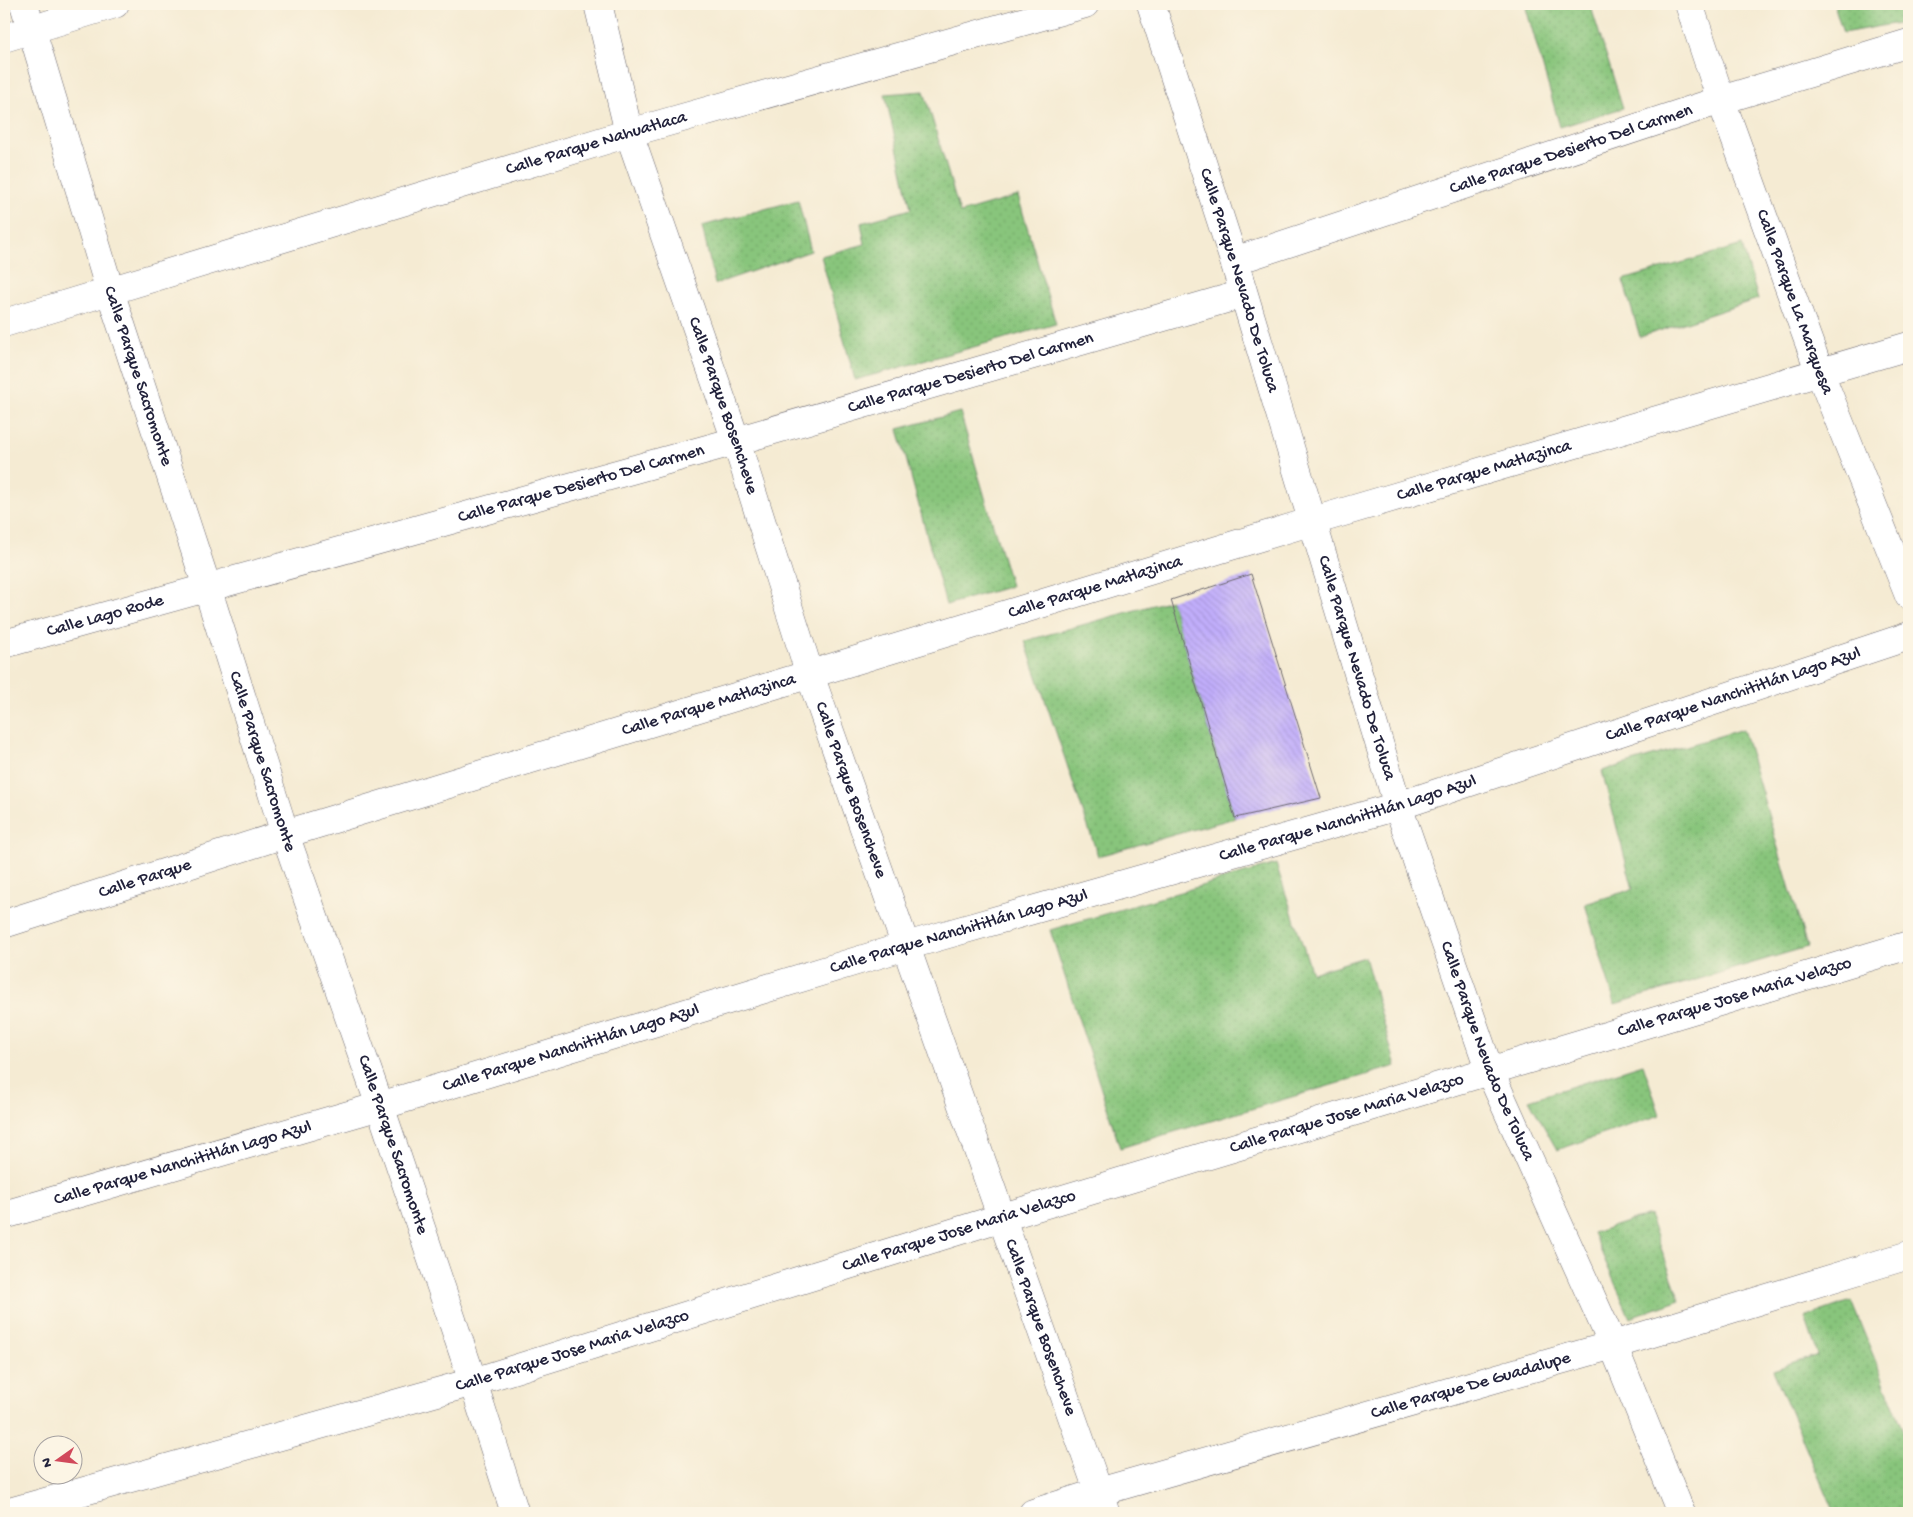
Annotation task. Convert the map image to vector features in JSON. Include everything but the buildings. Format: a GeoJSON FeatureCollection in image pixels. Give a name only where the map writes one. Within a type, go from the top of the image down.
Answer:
{"type":"FeatureCollection","features":[{"type":"Feature","properties":{"kind":"street"},"geometry":{"type":"LineString","coordinates":[[4,38],[28,16],[114,4]]}},
{"type":"Feature","properties":{"kind":"street","name":"Calle Parque Bosencheve"},"geometry":{"type":"LineString","coordinates":[[598,4],[628,133],[736,441],[810,675],[1103,1503]]}},
{"type":"Feature","properties":{"kind":"street","name":"Calle Parque Nahuatlaca"},"geometry":{"type":"LineString","coordinates":[[4,323],[628,133],[1085,4]]}},
{"type":"Feature","properties":{"kind":"street","name":"Calle Parque Nevado De Toluca"},"geometry":{"type":"LineString","coordinates":[[1150,4],[1234,260],[1398,806],[1490,1072],[1613,1346],[1681,1513]]}},
{"type":"Feature","properties":{"kind":"street","name":"Calle Parque La Marquesa"},"geometry":{"type":"LineString","coordinates":[[1689,4],[1721,100],[1820,373],[1909,596]]}},
{"type":"Feature","properties":{"kind":"street","name":"Calle Parque Sacromonte"},"geometry":{"type":"LineString","coordinates":[[28,16],[110,291],[207,587],[285,834],[380,1106],[515,1513]]}},
{"type":"Feature","properties":{"kind":"street","name":"Calle Parque Desierto Del Carmen"},"geometry":{"type":"LineString","coordinates":[[1234,260],[1721,100],[1909,43]]}},
{"type":"Feature","properties":{"kind":"street","name":"Calle Parque Desierto Del Carmen"},"geometry":{"type":"LineString","coordinates":[[207,587],[736,441],[1243,294]]}},
{"type":"Feature","properties":{"kind":"street","name":"Calle Parque Matlazinca"},"geometry":{"type":"LineString","coordinates":[[285,834],[1313,522],[1909,346]]}},
{"type":"Feature","properties":{"kind":"street","name":"Calle Lago Rode"},"geometry":{"type":"LineString","coordinates":[[4,644],[207,587]]}},
{"type":"Feature","properties":{"kind":"street","name":"Calle Parque Nanchititlán Lago Azul"},"geometry":{"type":"LineString","coordinates":[[4,1215],[380,1106],[906,946],[1398,806],[1909,636]]}},
{"type":"Feature","properties":{"kind":"street","name":"Calle Parque"},"geometry":{"type":"LineString","coordinates":[[4,924],[285,834]]}},
{"type":"Feature","properties":{"kind":"street","name":"Calle Parque Jose Maria Velazco"},"geometry":{"type":"LineString","coordinates":[[6,1513],[473,1382],[1003,1217],[1909,945]]}},
{"type":"Feature","properties":{"kind":"street","name":"Calle Parque De Guadalupe"},"geometry":{"type":"LineString","coordinates":[[1033,1513],[1103,1503],[1909,1255]]}},
{"type":"Feature","properties":{"kind":"green space"},"geometry":{"type":"Polygon","coordinates":[[[1540,4],[1590,4],[1623,108],[1560,127],[1526,8],[1540,4]]]}},
{"type":"Feature","properties":{"kind":"green space"},"geometry":{"type":"Polygon","coordinates":[[[1834,4],[1904,4],[1909,21],[1843,33],[1834,4]]]}},
{"type":"Feature","properties":{"kind":"green space"},"geometry":{"type":"Polygon","coordinates":[[[924,91],[960,213],[1018,196],[1056,324],[855,380],[821,256],[865,244],[861,223],[911,209],[885,94],[924,91]]]}},
{"type":"Feature","properties":{"kind":"green space"},"geometry":{"type":"Polygon","coordinates":[[[798,200],[811,251],[715,284],[702,226],[798,200]]]}},
{"type":"Feature","properties":{"kind":"green space"},"geometry":{"type":"Polygon","coordinates":[[[1742,245],[1758,299],[1640,337],[1623,280],[1742,245]]]}},
{"type":"Feature","properties":{"kind":"green space"},"geometry":{"type":"Polygon","coordinates":[[[960,412],[1011,586],[946,605],[898,429],[960,412]]]}},
{"type":"Feature","properties":{"kind":"green space"},"geometry":{"type":"Polygon","coordinates":[[[1171,600],[1235,818],[1098,856],[1025,641],[1171,600]]]}},
{"type":"Feature","properties":{"kind":"green space"},"geometry":{"type":"Polygon","coordinates":[[[1743,729],[1807,947],[1615,1004],[1585,904],[1633,889],[1602,771],[1743,729]]]}},
{"type":"Feature","properties":{"kind":"green space"},"geometry":{"type":"Polygon","coordinates":[[[1276,864],[1312,973],[1365,957],[1396,1066],[1120,1148],[1050,930],[1276,864]]]}},
{"type":"Feature","properties":{"kind":"green space"},"geometry":{"type":"Polygon","coordinates":[[[1643,1064],[1660,1115],[1557,1150],[1529,1100],[1643,1064]]]}},
{"type":"Feature","properties":{"kind":"green space"},"geometry":{"type":"Polygon","coordinates":[[[1649,1215],[1680,1300],[1630,1318],[1593,1233],[1649,1215]]]}},
{"type":"Feature","properties":{"kind":"green space"},"geometry":{"type":"Polygon","coordinates":[[[1851,1301],[1909,1443],[1909,1513],[1834,1513],[1773,1370],[1818,1355],[1805,1317],[1851,1301]]]}}]}
